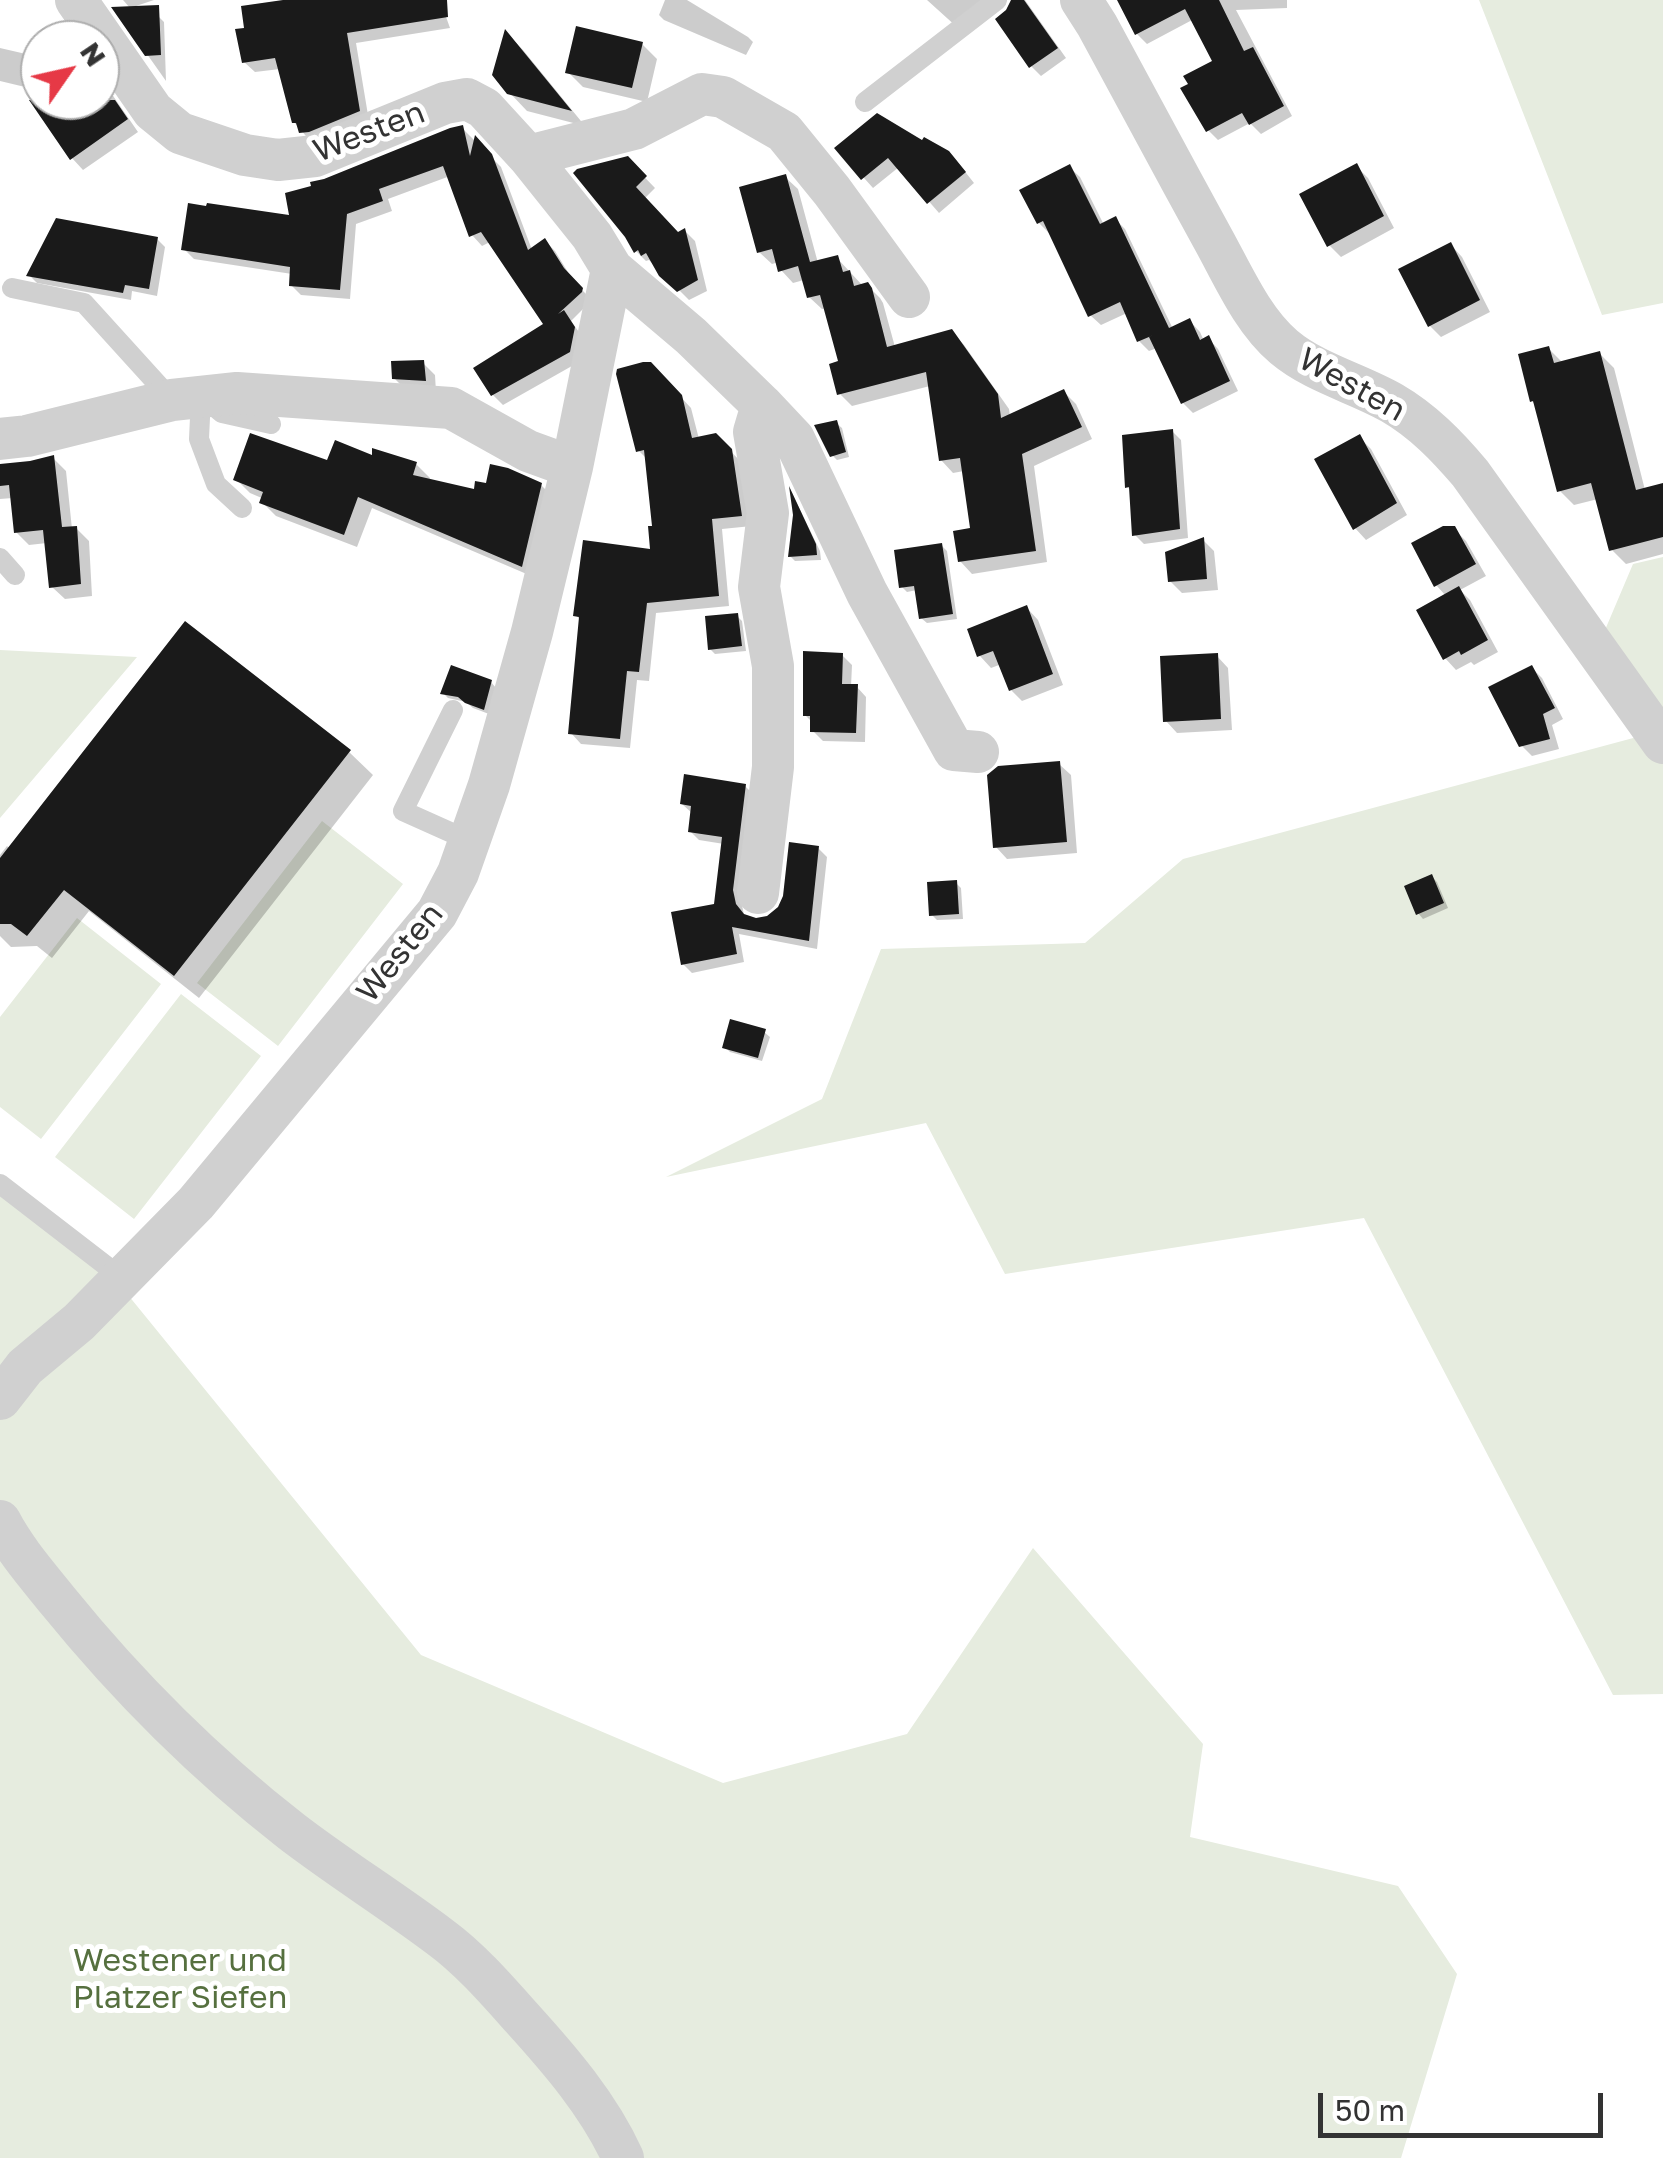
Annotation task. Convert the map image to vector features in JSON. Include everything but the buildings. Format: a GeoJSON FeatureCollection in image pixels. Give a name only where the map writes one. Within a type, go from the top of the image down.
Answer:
{"type":"FeatureCollection","features":[{"type":"Feature","properties":{"kind":"street","name":"Westen"},"geometry":{"type":"LineString","coordinates":[[76,0],[153,112],[180,133],[245,155],[278,160],[315,156],[445,103],[467,100],[484,108],[592,236],[612,269],[691,336],[794,439],[867,593],[954,750],[978,752]]}},
{"type":"Feature","properties":{"kind":"street","name":"Westen"},"geometry":{"type":"LineString","coordinates":[[1081,0],[1254,312],[1268,330],[1285,348],[1392,403],[1444,442],[1663,743]]}},
{"type":"Feature","properties":{"kind":"street"},"geometry":{"type":"LineString","coordinates":[[528,156],[634,129],[702,94],[724,97],[784,132],[908,297]]}},
{"type":"Feature","properties":{"kind":"street","name":"Westen"},"geometry":{"type":"LineString","coordinates":[[0,1399],[25,1368],[79,1322],[196,1203],[437,913],[458,873],[489,785],[532,632],[572,466],[612,269]]}},
{"type":"Feature","properties":{"kind":"street"},"geometry":{"type":"LineString","coordinates":[[0,439],[186,398],[237,393],[451,408],[528,451],[572,466]]}},
{"type":"Feature","properties":{"kind":"street"},"geometry":{"type":"LineString","coordinates":[[758,893],[772,767],[773,666],[760,586],[768,513],[754,432],[762,405]]}},
{"type":"Feature","properties":{"kind":"street"},"geometry":{"type":"LineString","coordinates":[[0,1522],[90,1640],[216,1770],[292,1832],[444,1939],[496,1989],[587,2096],[624,2158]]}},
{"type":"Feature","properties":{"kind":"lane"},"geometry":{"type":"LineString","coordinates":[[865,102],[997,0]]}},
{"type":"Feature","properties":{"kind":"lane"},"geometry":{"type":"LineString","coordinates":[[12,288],[84,303],[186,398],[222,413],[271,424]]}},
{"type":"Feature","properties":{"kind":"lane"},"geometry":{"type":"LineString","coordinates":[[186,398],[216,484],[242,508]]}},
{"type":"Feature","properties":{"kind":"lane"},"geometry":{"type":"LineString","coordinates":[[0,558],[15,575]]}},
{"type":"Feature","properties":{"kind":"lane"},"geometry":{"type":"LineString","coordinates":[[453,710],[403,811],[470,840]]}},
{"type":"Feature","properties":{"kind":"lane"},"geometry":{"type":"LineString","coordinates":[[0,1184],[132,1269]]}},
{"type":"Feature","properties":{"kind":"green space"},"geometry":{"type":"Polygon","coordinates":[[[1479,0],[1663,0],[1663,303],[1602,315],[1479,0]]]}},
{"type":"Feature","properties":{"kind":"green space"},"geometry":{"type":"Polygon","coordinates":[[[1663,557],[1663,711],[1605,630],[1633,564],[1663,557]]]}},
{"type":"Feature","properties":{"kind":"green space"},"geometry":{"type":"Polygon","coordinates":[[[0,650],[137,657],[0,818],[0,650]]]}},
{"type":"Feature","properties":{"kind":"green space"},"geometry":{"type":"Polygon","coordinates":[[[1663,730],[1663,1694],[1613,1695],[1364,1218],[1005,1274],[926,1123],[666,1177],[822,1099],[881,949],[1085,943],[1183,859],[1663,730]]]}},
{"type":"Feature","properties":{"kind":"green space"},"geometry":{"type":"Polygon","coordinates":[[[322,821],[403,884],[278,1046],[197,983],[322,821]]]}},
{"type":"Feature","properties":{"kind":"green space"},"geometry":{"type":"Polygon","coordinates":[[[77,918],[161,984],[41,1139],[0,1107],[0,1017],[77,918]]]}},
{"type":"Feature","properties":{"kind":"green space"},"geometry":{"type":"Polygon","coordinates":[[[181,994],[261,1056],[134,1219],[55,1157],[181,994]]]}},
{"type":"Feature","properties":{"kind":"green space","name":"Westener und Platzer Siefen"},"geometry":{"type":"Polygon","coordinates":[[[0,1194],[124,1290],[421,1655],[723,1783],[907,1734],[1033,1548],[1203,1744],[1190,1837],[1398,1886],[1457,1974],[1401,2158],[0,2158],[0,1194]]]}}]}
